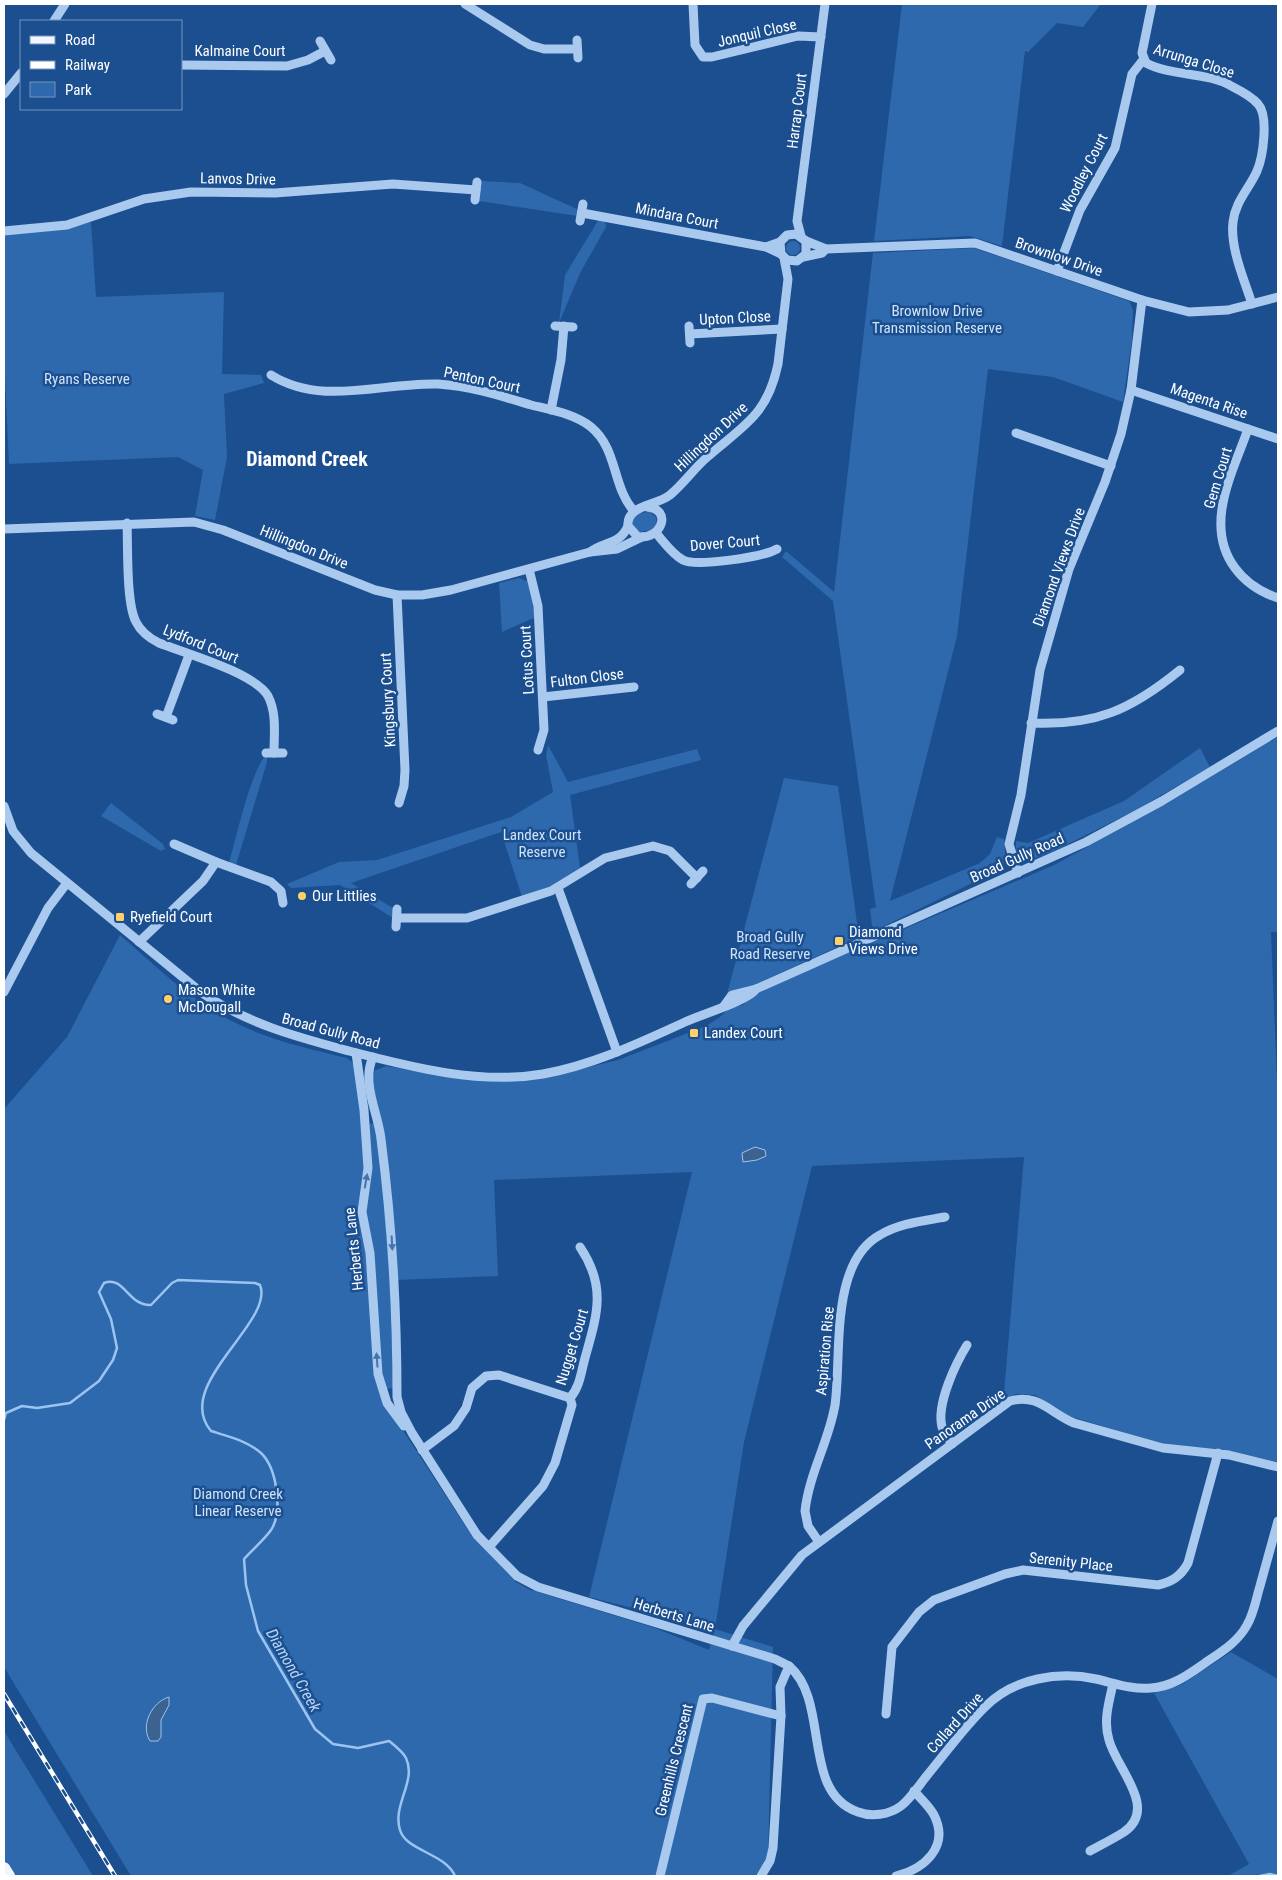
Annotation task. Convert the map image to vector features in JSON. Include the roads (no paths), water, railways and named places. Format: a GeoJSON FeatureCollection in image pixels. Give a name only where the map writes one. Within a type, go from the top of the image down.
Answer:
{"type":"FeatureCollection","features":[{"type":"Feature","properties":{"kind":"main road"},"geometry":{"type":"LineString","coordinates":[[4,1868],[9,1876]]}},
{"type":"Feature","properties":{"kind":"street"},"geometry":{"type":"LineString","coordinates":[[55,20],[65,4]]}},
{"type":"Feature","properties":{"kind":"street"},"geometry":{"type":"LineString","coordinates":[[465,4],[530,45],[544,49],[577,49]]}},
{"type":"Feature","properties":{"kind":"street","name":"Jonquil Close"},"geometry":{"type":"LineString","coordinates":[[693,4],[695,46],[698,58],[712,57],[798,36],[820,37]]}},
{"type":"Feature","properties":{"kind":"street","name":"Harrap Court"},"geometry":{"type":"LineString","coordinates":[[803,239],[797,221],[825,4]]}},
{"type":"Feature","properties":{"kind":"street","name":"Arrunga Close"},"geometry":{"type":"LineString","coordinates":[[1152,4],[1142,50],[1143,60],[1152,65],[1221,81],[1256,102],[1261,109],[1263,142],[1261,158],[1257,171],[1237,204],[1233,223],[1234,242],[1252,304]]}},
{"type":"Feature","properties":{"kind":"street"},"geometry":{"type":"LineString","coordinates":[[320,41],[331,60]]}},
{"type":"Feature","properties":{"kind":"street","name":"Kalmaine Court"},"geometry":{"type":"LineString","coordinates":[[182,65],[287,66],[308,60],[325,51]]}},
{"type":"Feature","properties":{"kind":"street","name":"Woodley Court"},"geometry":{"type":"LineString","coordinates":[[1058,271],[1080,210],[1115,148],[1132,74],[1143,60]]}},
{"type":"Feature","properties":{"kind":"street"},"geometry":{"type":"LineString","coordinates":[[4,94],[20,74]]}},
{"type":"Feature","properties":{"kind":"street","name":"Lanvos Drive"},"geometry":{"type":"LineString","coordinates":[[4,231],[67,225],[144,199],[191,192],[275,193],[394,184],[476,191]]}},
{"type":"Feature","properties":{"kind":"street","name":"Mindara Court"},"geometry":{"type":"LineString","coordinates":[[582,213],[766,247],[782,256]]}},
{"type":"Feature","properties":{"kind":"street","name":"Harrap Court"},"geometry":{"type":"LineString","coordinates":[[784,238],[797,221]]}},
{"type":"Feature","properties":{"kind":"street"},"geometry":{"type":"LineString","coordinates":[[766,247],[784,238],[803,239],[807,250],[800,259],[790,261],[782,256],[784,238]]}},
{"type":"Feature","properties":{"kind":"street","name":"Brownlow Drive"},"geometry":{"type":"LineString","coordinates":[[803,239],[826,249],[975,243],[1142,300],[1178,310],[1199,312],[1228,310],[1278,297]]}},
{"type":"Feature","properties":{"kind":"street","name":"Brownlow Drive"},"geometry":{"type":"LineString","coordinates":[[800,259],[822,253],[826,249]]}},
{"type":"Feature","properties":{"kind":"street","name":"Hillingdon Drive"},"geometry":{"type":"LineString","coordinates":[[647,507],[669,496],[704,459],[748,424],[761,409],[775,378],[782,329],[788,278],[782,256]]}},
{"type":"Feature","properties":{"kind":"street","name":"Hillingdon Drive"},"geometry":{"type":"LineString","coordinates":[[788,278],[800,259]]}},
{"type":"Feature","properties":{"kind":"street","name":"Diamond Views Drive"},"geometry":{"type":"LineString","coordinates":[[1018,873],[1010,844],[1021,795],[1040,670],[1058,605],[1111,466],[1131,390],[1142,300]]}},
{"type":"Feature","properties":{"kind":"street"},"geometry":{"type":"LineString","coordinates":[[550,410],[561,360],[564,326]]}},
{"type":"Feature","properties":{"kind":"street","name":"Upton Close"},"geometry":{"type":"LineString","coordinates":[[690,334],[782,329]]}},
{"type":"Feature","properties":{"kind":"street","name":"Penton Court"},"geometry":{"type":"LineString","coordinates":[[271,375],[291,385],[336,392],[358,392],[418,384],[452,385],[550,410],[577,419],[598,433],[612,457],[626,500],[634,510]]}},
{"type":"Feature","properties":{"kind":"street","name":"Magenta Rise"},"geometry":{"type":"LineString","coordinates":[[1131,390],[1278,439]]}},
{"type":"Feature","properties":{"kind":"street","name":"Gem Court"},"geometry":{"type":"LineString","coordinates":[[1248,429],[1224,498],[1220,518],[1222,537],[1228,557],[1239,574],[1261,591],[1278,598]]}},
{"type":"Feature","properties":{"kind":"street"},"geometry":{"type":"LineString","coordinates":[[1016,433],[1111,466]]}},
{"type":"Feature","properties":{"kind":"street","name":"Hillingdon Drive"},"geometry":{"type":"LineString","coordinates":[[662,517],[669,496]]}},
{"type":"Feature","properties":{"kind":"street"},"geometry":{"type":"LineString","coordinates":[[647,507],[656,510],[662,517],[661,527],[656,533],[642,537],[634,535],[628,526],[628,517],[634,510],[647,507]]}},
{"type":"Feature","properties":{"kind":"street","name":"Hillingdon Drive"},"geometry":{"type":"LineString","coordinates":[[4,530],[178,521],[210,525],[375,590],[397,595],[436,594],[590,552],[617,549],[642,537]]}},
{"type":"Feature","properties":{"kind":"street","name":"Lydford Court"},"geometry":{"type":"LineString","coordinates":[[127,523],[131,608],[135,621],[143,632],[152,639],[244,676],[264,690],[273,712],[275,753]]}},
{"type":"Feature","properties":{"kind":"street","name":"Hillingdon Drive"},"geometry":{"type":"LineString","coordinates":[[590,552],[618,541],[628,526]]}},
{"type":"Feature","properties":{"kind":"street","name":"Dover Court"},"geometry":{"type":"LineString","coordinates":[[656,533],[676,555],[688,562],[754,557],[777,549]]}},
{"type":"Feature","properties":{"kind":"street","name":"Lotus Court"},"geometry":{"type":"LineString","coordinates":[[529,569],[538,606],[543,697],[543,737],[538,750]]}},
{"type":"Feature","properties":{"kind":"street","name":"Kingsbury Court"},"geometry":{"type":"LineString","coordinates":[[397,595],[405,770],[404,786],[399,803]]}},
{"type":"Feature","properties":{"kind":"street"},"geometry":{"type":"LineString","coordinates":[[165,717],[189,655]]}},
{"type":"Feature","properties":{"kind":"street"},"geometry":{"type":"LineString","coordinates":[[1031,723],[1075,723],[1111,715],[1141,700],[1180,670]]}},
{"type":"Feature","properties":{"kind":"street","name":"Fulton Close"},"geometry":{"type":"LineString","coordinates":[[543,697],[634,687]]}},
{"type":"Feature","properties":{"kind":"street","name":"Broad Gully Road"},"geometry":{"type":"LineString","coordinates":[[4,806],[19,839],[139,942],[202,993],[232,1012],[286,1034],[374,1058],[464,1075],[506,1077],[563,1070],[618,1052],[724,1006],[742,1001],[756,989],[1018,873],[1138,815],[1278,731]]}},
{"type":"Feature","properties":{"kind":"street"},"geometry":{"type":"LineString","coordinates":[[174,844],[271,882],[281,891],[283,902]]}},
{"type":"Feature","properties":{"kind":"street"},"geometry":{"type":"LineString","coordinates":[[397,918],[467,918],[558,888],[599,860],[653,846],[670,851],[697,878]]}},
{"type":"Feature","properties":{"kind":"street"},"geometry":{"type":"LineString","coordinates":[[139,942],[203,881],[216,862]]}},
{"type":"Feature","properties":{"kind":"street"},"geometry":{"type":"LineString","coordinates":[[4,990],[48,908],[67,882]]}},
{"type":"Feature","properties":{"kind":"street"},"geometry":{"type":"LineString","coordinates":[[558,888],[618,1052]]}},
{"type":"Feature","properties":{"kind":"street","name":"Herberts Lane"},"geometry":{"type":"LineString","coordinates":[[356,1053],[365,1124],[368,1168],[362,1212],[370,1253],[378,1374],[381,1389],[393,1413],[412,1433]]}},
{"type":"Feature","properties":{"kind":"street","name":"Herberts Lane"},"geometry":{"type":"LineString","coordinates":[[374,1058],[368,1072],[379,1123],[391,1237],[398,1404],[422,1450],[477,1535],[517,1576],[532,1585],[732,1646],[789,1666]]}},
{"type":"Feature","properties":{"kind":"street"},"geometry":{"type":"LineString","coordinates":[[365,1124],[374,1119],[379,1123]]}},
{"type":"Feature","properties":{"kind":"street","name":"Aspiration Rise"},"geometry":{"type":"LineString","coordinates":[[819,1542],[805,1519],[806,1500],[834,1406],[841,1313],[854,1263],[860,1252],[879,1235],[915,1222],[945,1218]]}},
{"type":"Feature","properties":{"kind":"street","name":"Nugget Court"},"geometry":{"type":"LineString","coordinates":[[489,1547],[536,1496],[550,1475],[572,1405],[570,1398],[578,1384],[598,1307],[596,1282],[592,1269],[580,1247]]}},
{"type":"Feature","properties":{"kind":"street"},"geometry":{"type":"LineString","coordinates":[[952,1444],[945,1435],[941,1418],[949,1381],[955,1365],[967,1345]]}},
{"type":"Feature","properties":{"kind":"street"},"geometry":{"type":"LineString","coordinates":[[422,1450],[454,1426],[466,1408],[472,1388],[486,1376],[499,1375],[570,1398]]}},
{"type":"Feature","properties":{"kind":"street"},"geometry":{"type":"LineString","coordinates":[[381,1389],[388,1392],[397,1387]]}},
{"type":"Feature","properties":{"kind":"street","name":"Panorama Drive"},"geometry":{"type":"LineString","coordinates":[[732,1646],[743,1626],[793,1564],[819,1542],[1003,1405],[1018,1399],[1028,1398],[1036,1400],[1062,1418],[1087,1427],[1174,1450],[1241,1457],[1278,1467]]}},
{"type":"Feature","properties":{"kind":"street","name":"Serenity Place"},"geometry":{"type":"LineString","coordinates":[[886,1714],[892,1647],[919,1612],[934,1600],[1005,1574],[1023,1570],[1158,1585],[1176,1579],[1184,1572],[1188,1562],[1218,1454]]}},
{"type":"Feature","properties":{"kind":"street","name":"Collard Drive"},"geometry":{"type":"LineString","coordinates":[[789,1666],[797,1672],[806,1688],[825,1779],[833,1795],[851,1810],[870,1815],[893,1811],[902,1805],[978,1714],[1001,1694],[1016,1686],[1047,1677],[1078,1676],[1113,1684],[1151,1688],[1172,1683],[1223,1651],[1237,1639],[1250,1619],[1278,1520]]}},
{"type":"Feature","properties":{"kind":"street"},"geometry":{"type":"LineString","coordinates":[[761,1876],[770,1861],[773,1848],[781,1716],[780,1687],[789,1666]]}},
{"type":"Feature","properties":{"kind":"street"},"geometry":{"type":"LineString","coordinates":[[1090,1851],[1131,1826],[1138,1809],[1133,1788],[1116,1760],[1108,1739],[1106,1720],[1113,1684]]}},
{"type":"Feature","properties":{"kind":"street","name":"Greenhills Crescent"},"geometry":{"type":"LineString","coordinates":[[660,1876],[703,1699],[712,1698],[781,1716]]}},
{"type":"Feature","properties":{"kind":"street"},"geometry":{"type":"LineString","coordinates":[[896,1876],[921,1867],[930,1859],[938,1838],[935,1817],[929,1807],[914,1791]]}},
{"type":"Feature","properties":{"kind":"waterway","name":"Diamond Creek"},"geometry":{"type":"LineString","coordinates":[[4,1420],[6,1413],[22,1406],[37,1408],[70,1403],[99,1381],[113,1360],[117,1348],[111,1319],[99,1292],[104,1283],[117,1283],[137,1301],[151,1305],[172,1283],[178,1280],[255,1283],[260,1285],[261,1300],[253,1317],[213,1374],[204,1394],[203,1413],[211,1431],[244,1442],[261,1453],[267,1460],[274,1479],[277,1502],[275,1522],[268,1534],[244,1559],[246,1585],[258,1631],[315,1729],[333,1744],[358,1748],[389,1741],[403,1753],[409,1767],[409,1775],[399,1811],[398,1821],[400,1830],[410,1843],[443,1862],[455,1876]]}},
{"type":"Feature","properties":{"kind":"waterway"},"geometry":{"type":"LineString","coordinates":[[1260,1876],[1270,1874],[1278,1876]]}},
{"type":"Feature","properties":{"kind":"railway"},"geometry":{"type":"LineString","coordinates":[[4,1694],[115,1876]]}},
{"type":"Feature","properties":{"kind":"place","name":"Our Littlies"},"geometry":{"type":"Point","coordinates":[302,896]}},
{"type":"Feature","properties":{"kind":"place","name":"Ryefield Court"},"geometry":{"type":"Point","coordinates":[120,917]}},
{"type":"Feature","properties":{"kind":"place","name":"Diamond Views Drive"},"geometry":{"type":"Point","coordinates":[839,941]}},
{"type":"Feature","properties":{"kind":"place","name":"Mason White McDougall"},"geometry":{"type":"Point","coordinates":[168,999]}},
{"type":"Feature","properties":{"kind":"place","name":"Landex Court"},"geometry":{"type":"Point","coordinates":[694,1033]}},
{"type":"Feature","properties":{"kind":"district","name":"Diamond Creek"},"geometry":{"type":"Point","coordinates":[307,459]}},
{"type":"Feature","properties":{"kind":"park label","name":"Brownlow Drive Transmission Reserve"},"geometry":{"type":"Point","coordinates":[937,320]}},
{"type":"Feature","properties":{"kind":"park label","name":"Ryans Reserve"},"geometry":{"type":"Point","coordinates":[87,379]}},
{"type":"Feature","properties":{"kind":"park label","name":"Landex Court Reserve"},"geometry":{"type":"Point","coordinates":[542,844]}},
{"type":"Feature","properties":{"kind":"park label","name":"Broad Gully Road Reserve"},"geometry":{"type":"Point","coordinates":[770,946]}},
{"type":"Feature","properties":{"kind":"park label","name":"Diamond Creek Linear Reserve"},"geometry":{"type":"Point","coordinates":[238,1502]}}]}
